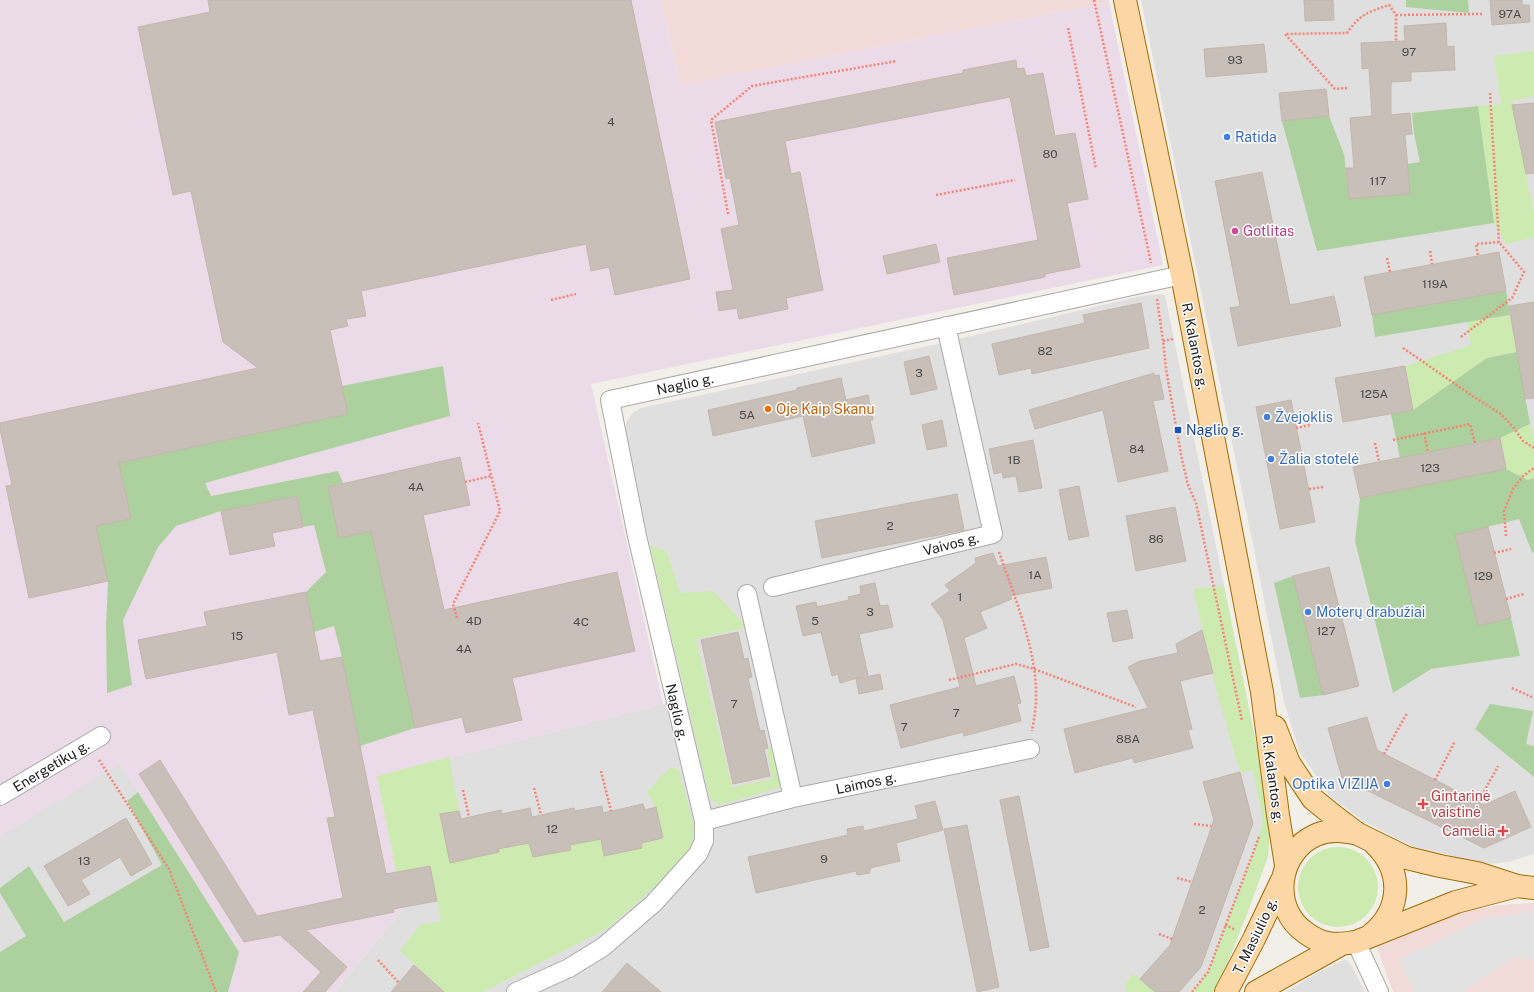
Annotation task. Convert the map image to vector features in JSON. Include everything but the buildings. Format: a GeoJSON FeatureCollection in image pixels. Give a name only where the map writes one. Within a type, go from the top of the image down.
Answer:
{"type":"FeatureCollection","features":[{"type":"Feature","properties":{"kind":"main road","name":"R. Kalantos g."},"geometry":{"type":"LineString","coordinates":[[1125,0],[1182,275],[1262,692],[1278,815],[1284,872],[1282,893],[1285,907],[1292,920],[1302,930],[1314,938],[1327,943],[1355,941],[1456,902],[1525,887]]}},
{"type":"Feature","properties":{"kind":"main road","name":"R. Kalantos g."},"geometry":{"type":"LineString","coordinates":[[1262,692],[1289,764],[1313,799],[1383,852],[1390,863],[1395,876],[1396,890],[1388,917],[1379,928],[1355,941]]}},
{"type":"Feature","properties":{"kind":"main road","name":"R. Kalantos g."},"geometry":{"type":"LineString","coordinates":[[1284,872],[1293,852],[1304,842],[1316,835],[1330,831],[1344,830],[1366,838],[1407,858],[1477,873],[1525,887]]}},
{"type":"Feature","properties":{"kind":"main road","name":"T. Masiulio g."},"geometry":{"type":"LineString","coordinates":[[1226,992],[1254,939],[1284,872]]}},
{"type":"Feature","properties":{"kind":"main road","name":"T. Masiulio g."},"geometry":{"type":"LineString","coordinates":[[1256,992],[1355,941]]}},
{"type":"Feature","properties":{"kind":"street","name":"Naglio g."},"geometry":{"type":"LineString","coordinates":[[704,821],[638,544],[610,400],[1182,275]]}},
{"type":"Feature","properties":{"kind":"street","name":"Vaivos g."},"geometry":{"type":"LineString","coordinates":[[773,588],[992,534],[946,326]]}},
{"type":"Feature","properties":{"kind":"street"},"geometry":{"type":"LineString","coordinates":[[746,594],[793,798]]}},
{"type":"Feature","properties":{"kind":"street","name":"Energetikų g."},"geometry":{"type":"LineString","coordinates":[[0,796],[95,740]]}},
{"type":"Feature","properties":{"kind":"street","name":"Laimos g."},"geometry":{"type":"LineString","coordinates":[[704,821],[793,798],[1030,748]]}},
{"type":"Feature","properties":{"kind":"street"},"geometry":{"type":"LineString","coordinates":[[516,992],[569,968],[603,947],[654,903],[698,854],[704,841],[704,821]]}},
{"type":"Feature","properties":{"kind":"street"},"geometry":{"type":"LineString","coordinates":[[1355,941],[1379,992]]}},
{"type":"Feature","properties":{"kind":"path"},"geometry":{"type":"LineString","coordinates":[[1094,0],[1154,281],[1166,369],[1181,455],[1188,485],[1196,503],[1243,725]]}},
{"type":"Feature","properties":{"kind":"path"},"geometry":{"type":"LineString","coordinates":[[1347,88],[1335,89],[1285,34],[1347,33],[1354,23],[1367,12],[1389,6],[1396,15],[1396,42]]}},
{"type":"Feature","properties":{"kind":"path"},"geometry":{"type":"LineString","coordinates":[[1396,15],[1482,14]]}},
{"type":"Feature","properties":{"kind":"path"},"geometry":{"type":"LineString","coordinates":[[1068,28],[1096,169]]}},
{"type":"Feature","properties":{"kind":"path"},"geometry":{"type":"LineString","coordinates":[[728,214],[711,120],[752,86],[898,61]]}},
{"type":"Feature","properties":{"kind":"path"},"geometry":{"type":"LineString","coordinates":[[1461,337],[1512,298],[1524,272],[1499,242],[1490,93]]}},
{"type":"Feature","properties":{"kind":"path"},"geometry":{"type":"LineString","coordinates":[[936,195],[1015,180]]}},
{"type":"Feature","properties":{"kind":"path"},"geometry":{"type":"LineString","coordinates":[[1478,256],[1476,244],[1499,242]]}},
{"type":"Feature","properties":{"kind":"path"},"geometry":{"type":"LineString","coordinates":[[1430,251],[1432,264]]}},
{"type":"Feature","properties":{"kind":"path"},"geometry":{"type":"LineString","coordinates":[[1387,258],[1390,272]]}},
{"type":"Feature","properties":{"kind":"path"},"geometry":{"type":"LineString","coordinates":[[552,300],[576,294]]}},
{"type":"Feature","properties":{"kind":"path"},"geometry":{"type":"LineString","coordinates":[[1403,348],[1501,414],[1514,428],[1523,441],[1534,448]]}},
{"type":"Feature","properties":{"kind":"path"},"geometry":{"type":"LineString","coordinates":[[457,618],[453,604],[500,511],[478,423]]}},
{"type":"Feature","properties":{"kind":"path"},"geometry":{"type":"LineString","coordinates":[[1393,440],[1470,424],[1475,443]]}},
{"type":"Feature","properties":{"kind":"path"},"geometry":{"type":"LineString","coordinates":[[1296,428],[1310,425]]}},
{"type":"Feature","properties":{"kind":"path"},"geometry":{"type":"LineString","coordinates":[[1424,433],[1428,452]]}},
{"type":"Feature","properties":{"kind":"path"},"geometry":{"type":"LineString","coordinates":[[1375,443],[1379,462]]}},
{"type":"Feature","properties":{"kind":"path"},"geometry":{"type":"LineString","coordinates":[[1506,536],[1504,511],[1513,489],[1523,476],[1534,468]]}},
{"type":"Feature","properties":{"kind":"path"},"geometry":{"type":"LineString","coordinates":[[465,482],[491,476]]}},
{"type":"Feature","properties":{"kind":"path"},"geometry":{"type":"LineString","coordinates":[[1309,489],[1323,487]]}},
{"type":"Feature","properties":{"kind":"path"},"geometry":{"type":"LineString","coordinates":[[992,534],[1018,605],[1034,661],[1036,698],[1030,748]]}},
{"type":"Feature","properties":{"kind":"path"},"geometry":{"type":"LineString","coordinates":[[1494,553],[1511,549]]}},
{"type":"Feature","properties":{"kind":"path"},"geometry":{"type":"LineString","coordinates":[[1506,599],[1524,594]]}},
{"type":"Feature","properties":{"kind":"path"},"geometry":{"type":"LineString","coordinates":[[949,680],[1016,664],[1034,669],[1136,707]]}},
{"type":"Feature","properties":{"kind":"path"},"geometry":{"type":"LineString","coordinates":[[1512,688],[1534,698]]}},
{"type":"Feature","properties":{"kind":"path"},"geometry":{"type":"LineString","coordinates":[[1384,754],[1407,713]]}},
{"type":"Feature","properties":{"kind":"path"},"geometry":{"type":"LineString","coordinates":[[95,740],[169,869],[216,992]]}},
{"type":"Feature","properties":{"kind":"path"},"geometry":{"type":"LineString","coordinates":[[1435,780],[1455,741]]}},
{"type":"Feature","properties":{"kind":"path"},"geometry":{"type":"LineString","coordinates":[[1478,802],[1498,766]]}},
{"type":"Feature","properties":{"kind":"path"},"geometry":{"type":"LineString","coordinates":[[601,771],[610,811]]}},
{"type":"Feature","properties":{"kind":"path"},"geometry":{"type":"LineString","coordinates":[[534,788],[541,815]]}},
{"type":"Feature","properties":{"kind":"path"},"geometry":{"type":"LineString","coordinates":[[463,790],[469,817]]}},
{"type":"Feature","properties":{"kind":"path"},"geometry":{"type":"LineString","coordinates":[[1194,824],[1212,826]]}},
{"type":"Feature","properties":{"kind":"path"},"geometry":{"type":"LineString","coordinates":[[1192,992],[1208,972],[1260,833]]}},
{"type":"Feature","properties":{"kind":"path"},"geometry":{"type":"LineString","coordinates":[[1177,878],[1192,882]]}},
{"type":"Feature","properties":{"kind":"path"},"geometry":{"type":"LineString","coordinates":[[1159,934],[1172,939]]}},
{"type":"Feature","properties":{"kind":"path"},"geometry":{"type":"LineString","coordinates":[[378,960],[399,982]]}},
{"type":"Feature","properties":{"kind":"shaded area"},"geometry":{"type":"Polygon","coordinates":[[[0,0],[661,0],[680,85],[1109,2],[1163,265],[591,384],[663,704],[377,776],[404,908],[335,992],[228,992],[239,951],[120,764],[0,836],[0,0]]]}},
{"type":"Feature","properties":{"kind":"shaded area"},"geometry":{"type":"Polygon","coordinates":[[[661,0],[1109,0],[1109,2],[680,85],[661,0]]]}},
{"type":"Feature","properties":{"kind":"shaded area"},"geometry":{"type":"Polygon","coordinates":[[[1141,0],[1534,0],[1534,854],[1508,862],[1489,864],[1414,847],[1363,821],[1329,795],[1299,751],[1284,702],[1141,0]]]}},
{"type":"Feature","properties":{"kind":"shaded area"},"geometry":{"type":"Polygon","coordinates":[[[1159,294],[1165,295],[1268,802],[1268,856],[1221,979],[1213,992],[335,992],[404,908],[377,776],[663,704],[686,700],[624,435],[627,421],[633,413],[641,408],[937,344],[1141,296],[1159,294]]]}},
{"type":"Feature","properties":{"kind":"shaded area"},"geometry":{"type":"Polygon","coordinates":[[[120,763],[239,952],[228,992],[0,992],[0,836],[120,763]]]}},
{"type":"Feature","properties":{"kind":"shaded area"},"geometry":{"type":"Polygon","coordinates":[[[1534,903],[1534,992],[1393,992],[1377,947],[1469,910],[1501,905],[1534,903]]]}},
{"type":"Feature","properties":{"kind":"shaded area"},"geometry":{"type":"Polygon","coordinates":[[[1534,911],[1534,960],[1514,957],[1463,992],[1414,992],[1399,959],[1485,918],[1534,911]]]}},
{"type":"Feature","properties":{"kind":"shaded area"},"geometry":{"type":"Polygon","coordinates":[[[1346,959],[1353,968],[1365,992],[1286,992],[1317,973],[1346,959]]]}},
{"type":"Feature","properties":{"kind":"green space"},"geometry":{"type":"Polygon","coordinates":[[[1406,0],[1468,0],[1469,13],[1406,7],[1406,0]]]}},
{"type":"Feature","properties":{"kind":"green space"},"geometry":{"type":"Polygon","coordinates":[[[1534,51],[1534,96],[1512,101],[1534,214],[1534,237],[1506,244],[1494,223],[1478,106],[1501,104],[1494,56],[1534,51]]]}},
{"type":"Feature","properties":{"kind":"green space"},"geometry":{"type":"Polygon","coordinates":[[[1478,106],[1494,223],[1317,251],[1282,121],[1329,116],[1344,154],[1349,198],[1409,194],[1407,164],[1420,162],[1414,134],[1412,113],[1478,106]]]}},
{"type":"Feature","properties":{"kind":"green space"},"geometry":{"type":"Polygon","coordinates":[[[1506,291],[1510,315],[1375,337],[1372,315],[1506,291]]]}},
{"type":"Feature","properties":{"kind":"green space"},"geometry":{"type":"Polygon","coordinates":[[[1510,316],[1517,352],[1487,358],[1413,410],[1405,366],[1471,345],[1467,322],[1510,316]]]}},
{"type":"Feature","properties":{"kind":"green space"},"geometry":{"type":"Polygon","coordinates":[[[1517,352],[1530,424],[1500,438],[1400,458],[1391,414],[1413,410],[1487,358],[1517,352]]]}},
{"type":"Feature","properties":{"kind":"green space"},"geometry":{"type":"Polygon","coordinates":[[[443,366],[450,416],[205,483],[211,496],[338,471],[343,483],[328,487],[339,538],[371,531],[415,728],[360,746],[342,657],[334,626],[314,632],[306,592],[326,572],[314,525],[303,527],[296,496],[221,511],[176,526],[158,547],[123,620],[132,685],[107,693],[106,627],[108,581],[96,526],[119,463],[348,414],[342,386],[443,366]]]}},
{"type":"Feature","properties":{"kind":"green space"},"geometry":{"type":"Polygon","coordinates":[[[1530,424],[1534,437],[1534,478],[1528,480],[1506,469],[1500,438],[1530,424]]]}},
{"type":"Feature","properties":{"kind":"green space"},"geometry":{"type":"Polygon","coordinates":[[[1506,469],[1528,480],[1534,478],[1534,553],[1532,552],[1519,519],[1455,535],[1478,626],[1511,618],[1520,656],[1431,669],[1393,693],[1355,541],[1360,498],[1506,469]]]}},
{"type":"Feature","properties":{"kind":"green space"},"geometry":{"type":"Polygon","coordinates":[[[650,545],[667,552],[680,593],[713,591],[747,627],[696,639],[732,787],[772,779],[767,749],[775,747],[781,787],[720,805],[710,799],[650,545]]]}},
{"type":"Feature","properties":{"kind":"green space"},"geometry":{"type":"Polygon","coordinates":[[[1293,576],[1323,695],[1300,698],[1274,583],[1293,576]]]}},
{"type":"Feature","properties":{"kind":"green space"},"geometry":{"type":"Polygon","coordinates":[[[1224,586],[1268,802],[1270,829],[1268,856],[1221,979],[1213,992],[1192,992],[1208,972],[1262,826],[1262,815],[1253,771],[1240,772],[1217,693],[1193,589],[1224,586]]]}},
{"type":"Feature","properties":{"kind":"green space"},"geometry":{"type":"Polygon","coordinates":[[[1490,704],[1533,711],[1526,744],[1534,746],[1534,777],[1475,729],[1490,704]]]}},
{"type":"Feature","properties":{"kind":"green space"},"geometry":{"type":"Polygon","coordinates":[[[449,757],[459,811],[440,815],[446,844],[453,843],[458,861],[498,852],[498,849],[529,843],[533,857],[571,850],[570,845],[601,839],[604,856],[641,843],[663,838],[656,807],[647,793],[663,774],[672,767],[679,770],[694,826],[692,843],[679,865],[608,928],[483,992],[435,992],[439,987],[400,951],[420,925],[441,921],[430,867],[396,872],[377,776],[449,757]]]}},
{"type":"Feature","properties":{"kind":"green space"},"geometry":{"type":"Polygon","coordinates":[[[138,792],[239,952],[228,992],[0,992],[0,952],[26,936],[0,893],[0,888],[29,866],[64,922],[162,865],[127,801],[138,792]]]}},
{"type":"Feature","properties":{"kind":"green space"},"geometry":{"type":"Polygon","coordinates":[[[1338,847],[1353,850],[1366,859],[1375,872],[1378,887],[1375,902],[1366,915],[1353,924],[1338,927],[1323,924],[1310,915],[1301,902],[1298,887],[1301,872],[1310,859],[1323,850],[1338,847]]]}},
{"type":"Feature","properties":{"kind":"green space"},"geometry":{"type":"Polygon","coordinates":[[[1132,974],[1155,992],[1127,992],[1124,987],[1132,974]]]}},
{"type":"Feature","properties":{"kind":"place","name":"Ratida"},"geometry":{"type":"Point","coordinates":[1227,137]}},
{"type":"Feature","properties":{"kind":"place","name":"Gotlitas"},"geometry":{"type":"Point","coordinates":[1235,231]}},
{"type":"Feature","properties":{"kind":"place","name":"Oje Kaip Skanu"},"geometry":{"type":"Point","coordinates":[768,409]}},
{"type":"Feature","properties":{"kind":"place","name":"Žvejoklis"},"geometry":{"type":"Point","coordinates":[1267,417]}},
{"type":"Feature","properties":{"kind":"place","name":"Naglio g."},"geometry":{"type":"Point","coordinates":[1178,430]}},
{"type":"Feature","properties":{"kind":"place","name":"Žalia stotelė"},"geometry":{"type":"Point","coordinates":[1271,459]}},
{"type":"Feature","properties":{"kind":"place","name":"Moterų drabužiai"},"geometry":{"type":"Point","coordinates":[1308,612]}},
{"type":"Feature","properties":{"kind":"place","name":"Optika VIZIJA"},"geometry":{"type":"Point","coordinates":[1387,784]}},
{"type":"Feature","properties":{"kind":"place","name":"Gintarinė vaistinė"},"geometry":{"type":"Point","coordinates":[1423,804]}},
{"type":"Feature","properties":{"kind":"place","name":"Camelia"},"geometry":{"type":"Point","coordinates":[1503,831]}}]}
